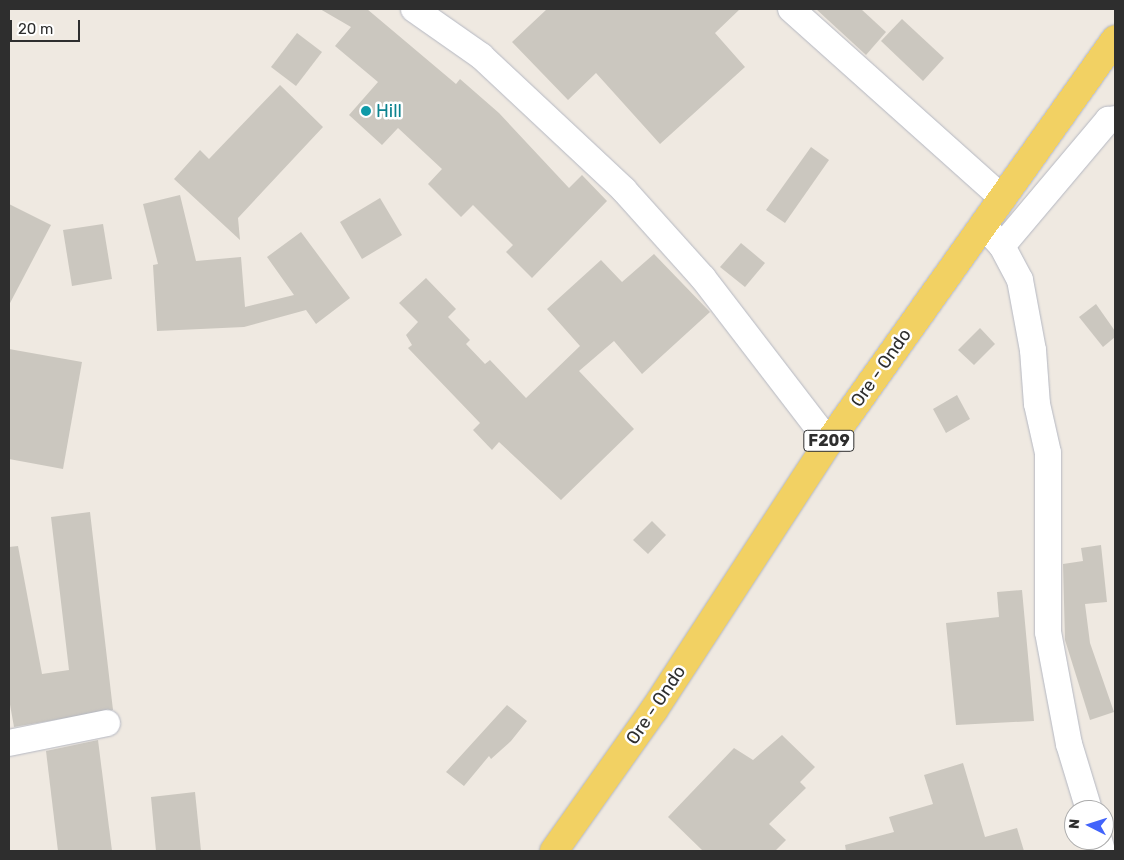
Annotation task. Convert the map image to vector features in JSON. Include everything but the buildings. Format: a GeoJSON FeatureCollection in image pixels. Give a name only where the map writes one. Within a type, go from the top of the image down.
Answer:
{"type":"FeatureCollection","features":[{"type":"Feature","properties":{"kind":"main road","name":"Ore - Ondo"},"geometry":{"type":"LineString","coordinates":[[554,851],[654,710],[829,442],[1001,197],[1115,39]]}},
{"type":"Feature","properties":{"kind":"street"},"geometry":{"type":"LineString","coordinates":[[414,9],[481,56],[624,190],[703,278],[829,442]]}},
{"type":"Feature","properties":{"kind":"street"},"geometry":{"type":"LineString","coordinates":[[791,9],[1001,197]]}},
{"type":"Feature","properties":{"kind":"street"},"geometry":{"type":"LineString","coordinates":[[1002,246],[1108,120],[1115,119]]}},
{"type":"Feature","properties":{"kind":"street"},"geometry":{"type":"LineString","coordinates":[[983,225],[1002,246],[1020,280],[1033,350],[1037,404],[1048,453],[1048,632],[1069,744],[1086,800]]}},
{"type":"Feature","properties":{"kind":"street"},"geometry":{"type":"LineString","coordinates":[[9,743],[107,723]]}},
{"type":"Feature","properties":{"kind":"place","name":"Hill"},"geometry":{"type":"Point","coordinates":[366,111]}}]}
